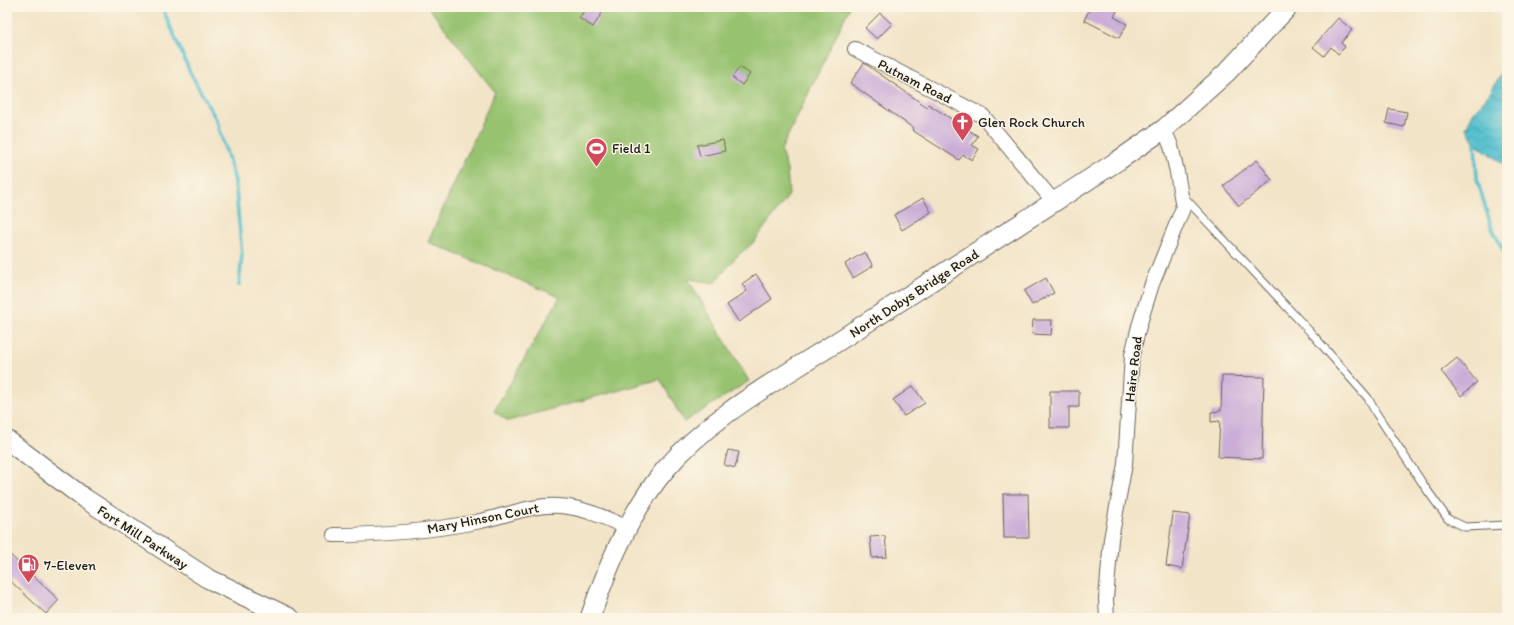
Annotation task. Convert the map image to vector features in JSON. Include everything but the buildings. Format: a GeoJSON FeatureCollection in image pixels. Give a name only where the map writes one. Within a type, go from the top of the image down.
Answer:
{"type":"FeatureCollection","features":[{"type":"Feature","properties":{"kind":"street","name":"North Dobys Bridge Road"},"geometry":{"type":"LineString","coordinates":[[590,618],[614,554],[628,528],[650,491],[664,471],[679,455],[717,422],[762,390],[1054,202],[1164,129],[1226,73],[1288,7]]}},
{"type":"Feature","properties":{"kind":"street","name":"Putnam Road"},"geometry":{"type":"LineString","coordinates":[[856,49],[983,116],[1054,202]]}},
{"type":"Feature","properties":{"kind":"street","name":"Haire Road"},"geometry":{"type":"LineString","coordinates":[[1107,618],[1106,599],[1111,539],[1124,464],[1132,355],[1152,284],[1184,208],[1171,146],[1164,129]]}},
{"type":"Feature","properties":{"kind":"street","name":"Fort Mill Parkway"},"geometry":{"type":"LineString","coordinates":[[7,440],[84,498],[207,578],[290,618]]}},
{"type":"Feature","properties":{"kind":"street","name":"Mary Hinson Court"},"geometry":{"type":"LineString","coordinates":[[334,535],[390,534],[462,525],[546,506],[579,509],[599,515],[628,528]]}},
{"type":"Feature","properties":{"kind":"lane"},"geometry":{"type":"LineString","coordinates":[[1181,194],[1314,336],[1368,398],[1376,413],[1422,484],[1448,519],[1465,527],[1507,524]]}},
{"type":"Feature","properties":{"kind":"green space"},"geometry":{"type":"Polygon","coordinates":[[[428,7],[850,7],[781,150],[787,170],[789,195],[753,243],[737,256],[714,283],[688,279],[749,381],[684,422],[660,379],[508,421],[494,411],[560,297],[428,242],[495,92],[428,7]]]}},
{"type":"Feature","properties":{"kind":"water"},"geometry":{"type":"Polygon","coordinates":[[[1507,64],[1507,167],[1475,143],[1466,128],[1473,113],[1490,93],[1507,64]]]}},
{"type":"Feature","properties":{"kind":"waterway"},"geometry":{"type":"LineString","coordinates":[[162,7],[190,72],[217,121],[235,181],[242,255],[239,285]]}},
{"type":"Feature","properties":{"kind":"waterway"},"geometry":{"type":"LineString","coordinates":[[1475,143],[1477,179],[1491,226],[1507,258]]}},
{"type":"Feature","properties":{"kind":"place","name":"Glen Rock Church"},"geometry":{"type":"Point","coordinates":[962,142]}},
{"type":"Feature","properties":{"kind":"place","name":"Field 1"},"geometry":{"type":"Point","coordinates":[597,168]}},
{"type":"Feature","properties":{"kind":"place","name":"7-Eleven"},"geometry":{"type":"Point","coordinates":[29,584]}}]}
